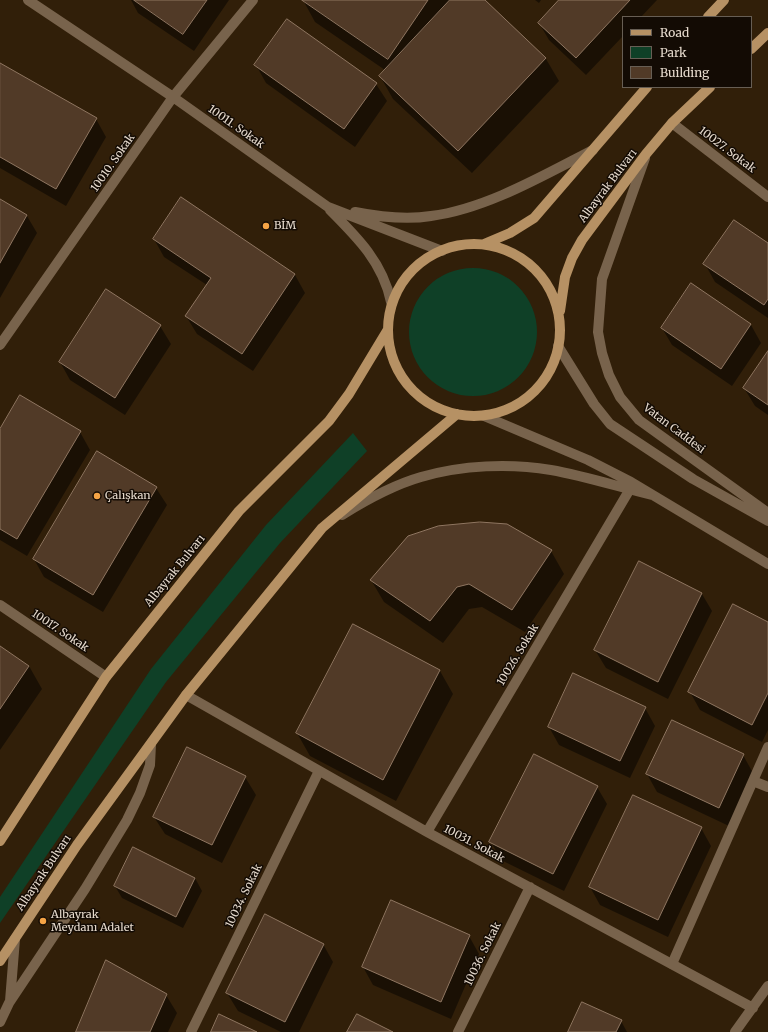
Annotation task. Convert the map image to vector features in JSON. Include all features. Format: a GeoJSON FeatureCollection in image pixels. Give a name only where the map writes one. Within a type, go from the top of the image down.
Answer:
{"type":"FeatureCollection","features":[{"type":"Feature","properties":{"kind":"main road"},"geometry":{"type":"LineString","coordinates":[[709,16],[720,2]]}},
{"type":"Feature","properties":{"kind":"main road"},"geometry":{"type":"LineString","coordinates":[[752,48],[768,33]]}},
{"type":"Feature","properties":{"kind":"main road"},"geometry":{"type":"LineString","coordinates":[[484,416],[456,414],[431,405],[408,386],[393,360],[387,332],[391,302],[406,276],[427,256],[455,246],[484,244],[510,233],[534,218],[646,88]]}},
{"type":"Feature","properties":{"kind":"main road","name":"Albayrak Bulvarı"},"geometry":{"type":"LineString","coordinates":[[484,416],[510,408],[532,393],[549,372],[558,346],[561,298],[565,277],[572,258],[582,240],[646,154],[672,123],[709,88]]}},
{"type":"Feature","properties":{"kind":"main road"},"geometry":{"type":"LineString","coordinates":[[484,244],[512,253],[536,270],[552,293],[560,319]]}},
{"type":"Feature","properties":{"kind":"main road","name":"Albayrak Bulvarı"},"geometry":{"type":"LineString","coordinates":[[0,840],[106,677],[239,511],[329,421],[349,394],[387,332]]}},
{"type":"Feature","properties":{"kind":"main road","name":"Albayrak Bulvarı"},"geometry":{"type":"LineString","coordinates":[[0,961],[77,845],[186,695],[322,528],[456,414]]}},
{"type":"Feature","properties":{"kind":"street","name":"10011. Sokak"},"geometry":{"type":"LineString","coordinates":[[28,0],[173,97],[328,207],[442,251]]}},
{"type":"Feature","properties":{"kind":"street","name":"10010. Sokak"},"geometry":{"type":"LineString","coordinates":[[0,345],[173,97],[253,0]]}},
{"type":"Feature","properties":{"kind":"street","name":"10027. Sokak"},"geometry":{"type":"LineString","coordinates":[[672,123],[768,197]]}},
{"type":"Feature","properties":{"kind":"street"},"geometry":{"type":"LineString","coordinates":[[328,207],[389,218],[432,216],[488,200],[525,184],[592,150]]}},
{"type":"Feature","properties":{"kind":"street","name":"Vatan Caddesi"},"geometry":{"type":"LineString","coordinates":[[646,154],[602,279],[598,332],[609,375],[620,397],[639,420],[768,513]]}},
{"type":"Feature","properties":{"kind":"street"},"geometry":{"type":"LineString","coordinates":[[328,207],[360,240],[370,254],[388,286],[391,302]]}},
{"type":"Feature","properties":{"kind":"street"},"geometry":{"type":"LineString","coordinates":[[558,346],[594,404],[610,424],[693,479],[768,521]]}},
{"type":"Feature","properties":{"kind":"street"},"geometry":{"type":"LineString","coordinates":[[484,416],[588,460],[652,495],[768,564]]}},
{"type":"Feature","properties":{"kind":"street"},"geometry":{"type":"LineString","coordinates":[[322,528],[391,488],[421,476],[458,469],[505,466],[551,470],[652,495]]}},
{"type":"Feature","properties":{"kind":"street","name":"10026. Sokak"},"geometry":{"type":"LineString","coordinates":[[427,832],[630,490]]}},
{"type":"Feature","properties":{"kind":"street","name":"10017. Sokak"},"geometry":{"type":"LineString","coordinates":[[0,605],[106,677]]}},
{"type":"Feature","properties":{"kind":"street","name":"10031. Sokak"},"geometry":{"type":"LineString","coordinates":[[186,695],[427,832],[753,1008]]}},
{"type":"Feature","properties":{"kind":"street","name":"Albayrak Bulvarı"},"geometry":{"type":"LineString","coordinates":[[0,1022],[9,1003],[85,889],[127,820],[140,793],[150,765],[151,744]]}},
{"type":"Feature","properties":{"kind":"street"},"geometry":{"type":"LineString","coordinates":[[672,964],[768,747]]}},
{"type":"Feature","properties":{"kind":"street","name":"10034. Sokak"},"geometry":{"type":"LineString","coordinates":[[191,1032],[319,771]]}},
{"type":"Feature","properties":{"kind":"street"},"geometry":{"type":"LineString","coordinates":[[753,781],[768,787]]}},
{"type":"Feature","properties":{"kind":"street","name":"10036. Sokak"},"geometry":{"type":"LineString","coordinates":[[458,1032],[530,887]]}},
{"type":"Feature","properties":{"kind":"street","name":"Albayrak Bulvarı"},"geometry":{"type":"LineString","coordinates":[[9,1003],[15,939]]}},
{"type":"Feature","properties":{"kind":"street"},"geometry":{"type":"LineString","coordinates":[[735,1032],[768,986]]}},
{"type":"Feature","properties":{"kind":"green space"},"geometry":{"type":"Polygon","coordinates":[[[479,268],[492,270],[503,275],[514,282],[523,291],[535,313],[537,332],[535,351],[530,362],[523,373],[514,382],[492,394],[467,396],[454,394],[443,389],[432,382],[423,373],[411,351],[409,326],[411,313],[416,302],[423,291],[432,282],[454,270],[479,268]]]}},
{"type":"Feature","properties":{"kind":"green space"},"geometry":{"type":"Polygon","coordinates":[[[353,433],[367,451],[280,543],[166,682],[0,923],[0,897],[151,669],[266,525],[353,433]]]}},
{"type":"Feature","properties":{"kind":"building"},"geometry":{"type":"Polygon","coordinates":[[[134,0],[207,0],[183,34],[134,0]]]}},
{"type":"Feature","properties":{"kind":"building"},"geometry":{"type":"Polygon","coordinates":[[[302,0],[428,0],[388,59],[302,0]]]}},
{"type":"Feature","properties":{"kind":"building"},"geometry":{"type":"Polygon","coordinates":[[[450,0],[485,0],[546,58],[458,151],[379,76],[450,0]]]}},
{"type":"Feature","properties":{"kind":"building"},"geometry":{"type":"Polygon","coordinates":[[[559,0],[630,0],[576,58],[538,23],[559,0]]]}},
{"type":"Feature","properties":{"kind":"building"},"geometry":{"type":"Polygon","coordinates":[[[287,19],[377,83],[344,129],[254,65],[287,19]]]}},
{"type":"Feature","properties":{"kind":"building"},"geometry":{"type":"Polygon","coordinates":[[[0,63],[97,118],[56,189],[0,157],[0,63]]]}},
{"type":"Feature","properties":{"kind":"building"},"geometry":{"type":"Polygon","coordinates":[[[181,197],[295,274],[242,354],[185,316],[211,278],[153,239],[181,197]]]}},
{"type":"Feature","properties":{"kind":"building"},"geometry":{"type":"Polygon","coordinates":[[[0,199],[27,215],[0,263],[0,199]]]}},
{"type":"Feature","properties":{"kind":"building"},"geometry":{"type":"Polygon","coordinates":[[[734,220],[768,243],[768,299],[764,305],[703,264],[734,220]]]}},
{"type":"Feature","properties":{"kind":"building"},"geometry":{"type":"Polygon","coordinates":[[[691,283],[751,324],[721,369],[661,328],[691,283]]]}},
{"type":"Feature","properties":{"kind":"building"},"geometry":{"type":"Polygon","coordinates":[[[106,289],[161,325],[115,398],[59,362],[106,289]]]}},
{"type":"Feature","properties":{"kind":"building"},"geometry":{"type":"Polygon","coordinates":[[[768,351],[768,405],[743,388],[768,351]]]}},
{"type":"Feature","properties":{"kind":"building"},"geometry":{"type":"Polygon","coordinates":[[[20,395],[81,431],[17,539],[0,529],[0,429],[20,395]]]}},
{"type":"Feature","properties":{"kind":"building"},"geometry":{"type":"Polygon","coordinates":[[[97,451],[157,487],[93,595],[33,559],[97,451]]]}},
{"type":"Feature","properties":{"kind":"building"},"geometry":{"type":"Polygon","coordinates":[[[480,522],[507,524],[552,550],[512,610],[469,584],[457,587],[430,621],[370,580],[408,536],[438,526],[480,522]]]}},
{"type":"Feature","properties":{"kind":"building"},"geometry":{"type":"Polygon","coordinates":[[[639,561],[702,593],[658,682],[594,650],[639,561]]]}},
{"type":"Feature","properties":{"kind":"building"},"geometry":{"type":"Polygon","coordinates":[[[733,604],[768,622],[768,693],[752,725],[688,692],[733,604]]]}},
{"type":"Feature","properties":{"kind":"building"},"geometry":{"type":"Polygon","coordinates":[[[353,624],[440,670],[383,780],[296,733],[353,624]]]}},
{"type":"Feature","properties":{"kind":"building"},"geometry":{"type":"Polygon","coordinates":[[[0,646],[29,666],[0,709],[0,646]]]}},
{"type":"Feature","properties":{"kind":"building"},"geometry":{"type":"Polygon","coordinates":[[[573,673],[646,707],[620,761],[548,727],[573,673]]]}},
{"type":"Feature","properties":{"kind":"building"},"geometry":{"type":"Polygon","coordinates":[[[672,720],[744,754],[719,808],[646,774],[672,720]]]}},
{"type":"Feature","properties":{"kind":"building"},"geometry":{"type":"Polygon","coordinates":[[[187,747],[246,776],[212,845],[153,817],[187,747]]]}},
{"type":"Feature","properties":{"kind":"building"},"geometry":{"type":"Polygon","coordinates":[[[534,754],[598,786],[553,874],[489,842],[534,754]]]}},
{"type":"Feature","properties":{"kind":"building"},"geometry":{"type":"Polygon","coordinates":[[[633,795],[702,827],[658,920],[589,887],[633,795]]]}},
{"type":"Feature","properties":{"kind":"building"},"geometry":{"type":"Polygon","coordinates":[[[133,847],[195,878],[176,917],[114,886],[133,847]]]}},
{"type":"Feature","properties":{"kind":"building"},"geometry":{"type":"Polygon","coordinates":[[[391,900],[470,935],[441,1002],[362,967],[391,900]]]}},
{"type":"Feature","properties":{"kind":"building"},"geometry":{"type":"Polygon","coordinates":[[[265,914],[324,944],[285,1022],[226,993],[265,914]]]}},
{"type":"Feature","properties":{"kind":"building"},"geometry":{"type":"Polygon","coordinates":[[[106,960],[167,994],[150,1032],[76,1032],[106,960]]]}},
{"type":"Feature","properties":{"kind":"building"},"geometry":{"type":"Polygon","coordinates":[[[582,1002],[622,1020],[616,1032],[568,1032],[582,1002]]]}},
{"type":"Feature","properties":{"kind":"building"},"geometry":{"type":"Polygon","coordinates":[[[219,1014],[257,1032],[211,1032],[219,1014]]]}},
{"type":"Feature","properties":{"kind":"building"},"geometry":{"type":"Polygon","coordinates":[[[357,1014],[393,1032],[347,1032],[357,1014]]]}},
{"type":"Feature","properties":{"kind":"place","name":"BİM"},"geometry":{"type":"Point","coordinates":[266,226]}},
{"type":"Feature","properties":{"kind":"place","name":"Çalışkan"},"geometry":{"type":"Point","coordinates":[97,496]}},
{"type":"Feature","properties":{"kind":"place","name":"Albayrak Meydanı Adalet"},"geometry":{"type":"Point","coordinates":[43,921]}}]}
